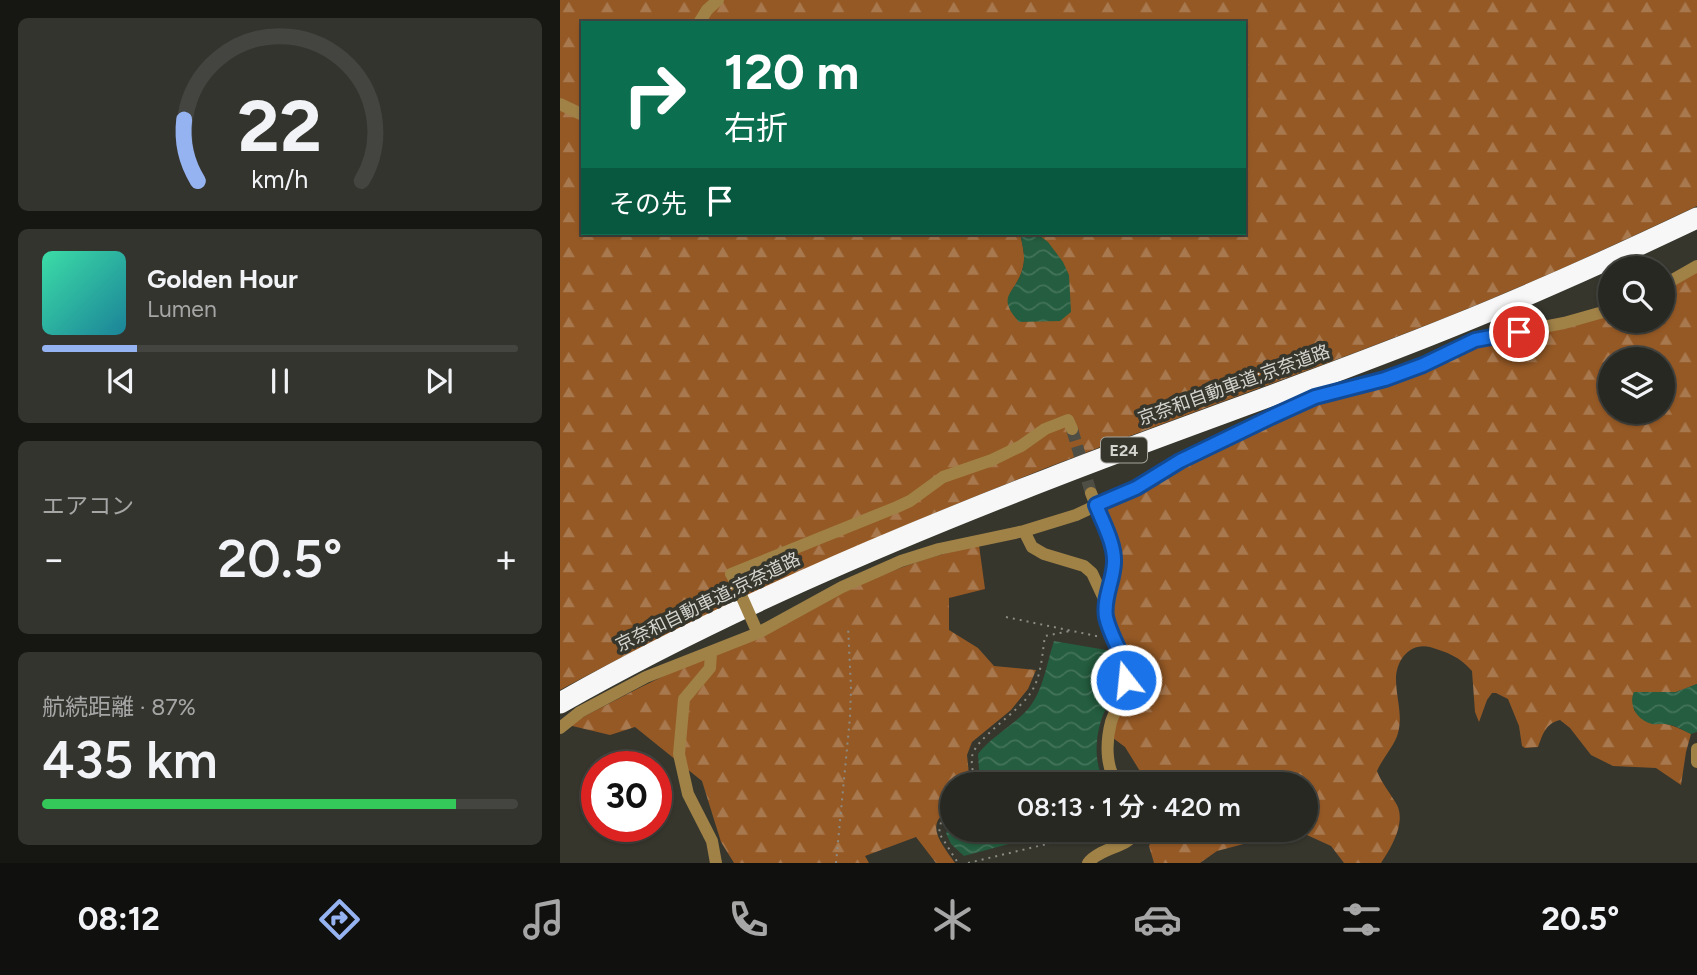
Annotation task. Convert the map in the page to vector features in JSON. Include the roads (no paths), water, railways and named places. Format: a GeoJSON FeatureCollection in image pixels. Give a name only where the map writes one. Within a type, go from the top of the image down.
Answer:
{"type":"FeatureCollection","features":[{"type":"Feature","properties":{"kind":"highway","name":"京奈和自動車道;京奈道路"},"geometry":{"type":"LineString","coordinates":[[560,705],[678,640],[853,559],[1052,477],[1452,326],[1697,218]]}},
{"type":"Feature","properties":{"kind":"highway","name":"京奈和自動車道;京奈道路"},"geometry":{"type":"LineString","coordinates":[[560,705],[633,675],[859,564],[957,522],[1483,322],[1697,225]]}},
{"type":"Feature","properties":{"kind":"street"},"geometry":{"type":"LineString","coordinates":[[700,21],[718,0]]}},
{"type":"Feature","properties":{"kind":"street"},"geometry":{"type":"LineString","coordinates":[[560,104],[581,115]]}},
{"type":"Feature","properties":{"kind":"street"},"geometry":{"type":"LineString","coordinates":[[1675,279],[1697,266]]}},
{"type":"Feature","properties":{"kind":"street"},"geometry":{"type":"LineString","coordinates":[[560,728],[580,712],[646,677],[711,653],[842,587],[901,561],[939,549],[1024,531],[1076,514],[1093,499],[1136,488],[1180,461],[1315,397],[1385,379],[1423,365],[1475,340],[1564,323],[1598,313]]}},
{"type":"Feature","properties":{"kind":"street"},"geometry":{"type":"LineString","coordinates":[[757,631],[731,574],[910,500],[943,477],[992,460],[1021,446],[1045,429],[1069,420],[1072,429]]}},
{"type":"Feature","properties":{"kind":"street"},"geometry":{"type":"LineString","coordinates":[[1093,499],[1112,548],[1114,561],[1105,601],[1106,615],[1127,673],[1125,687],[1111,723],[1108,743],[1109,762],[1113,772]]}},
{"type":"Feature","properties":{"kind":"street"},"geometry":{"type":"LineString","coordinates":[[1024,531],[1032,547],[1038,551],[1084,566],[1092,573],[1105,601]]}},
{"type":"Feature","properties":{"kind":"street"},"geometry":{"type":"LineString","coordinates":[[711,653],[710,668],[684,699],[680,754],[688,794],[712,841],[716,863]]}},
{"type":"Feature","properties":{"kind":"street"},"geometry":{"type":"LineString","coordinates":[[1697,749],[1697,762]]}},
{"type":"Feature","properties":{"kind":"street"},"geometry":{"type":"LineString","coordinates":[[1088,863],[1095,855],[1123,842]]}},
{"type":"Feature","properties":{"kind":"water"},"geometry":{"type":"Polygon","coordinates":[[[1020,235],[1039,235],[1048,242],[1063,262],[1069,275],[1071,312],[1060,321],[1019,322],[1012,313],[1008,299],[1024,263],[1020,235]]]}},
{"type":"Feature","properties":{"kind":"water"},"geometry":{"type":"Polygon","coordinates":[[[1054,641],[1106,650],[1113,658],[1117,674],[1115,686],[1103,715],[1097,741],[1100,772],[979,772],[978,754],[1028,709],[1041,686],[1054,641]]]}},
{"type":"Feature","properties":{"kind":"water"},"geometry":{"type":"Polygon","coordinates":[[[1697,684],[1697,732],[1691,734],[1673,726],[1652,724],[1638,716],[1633,707],[1634,692],[1676,692],[1697,684]]]}},
{"type":"Feature","properties":{"kind":"water"},"geometry":{"type":"Polygon","coordinates":[[[950,842],[1016,842],[964,856],[950,842]]]}},
{"type":"Feature","properties":{"kind":"tunnel"},"geometry":{"type":"LineString","coordinates":[[1072,429],[1091,493]]}}]}
